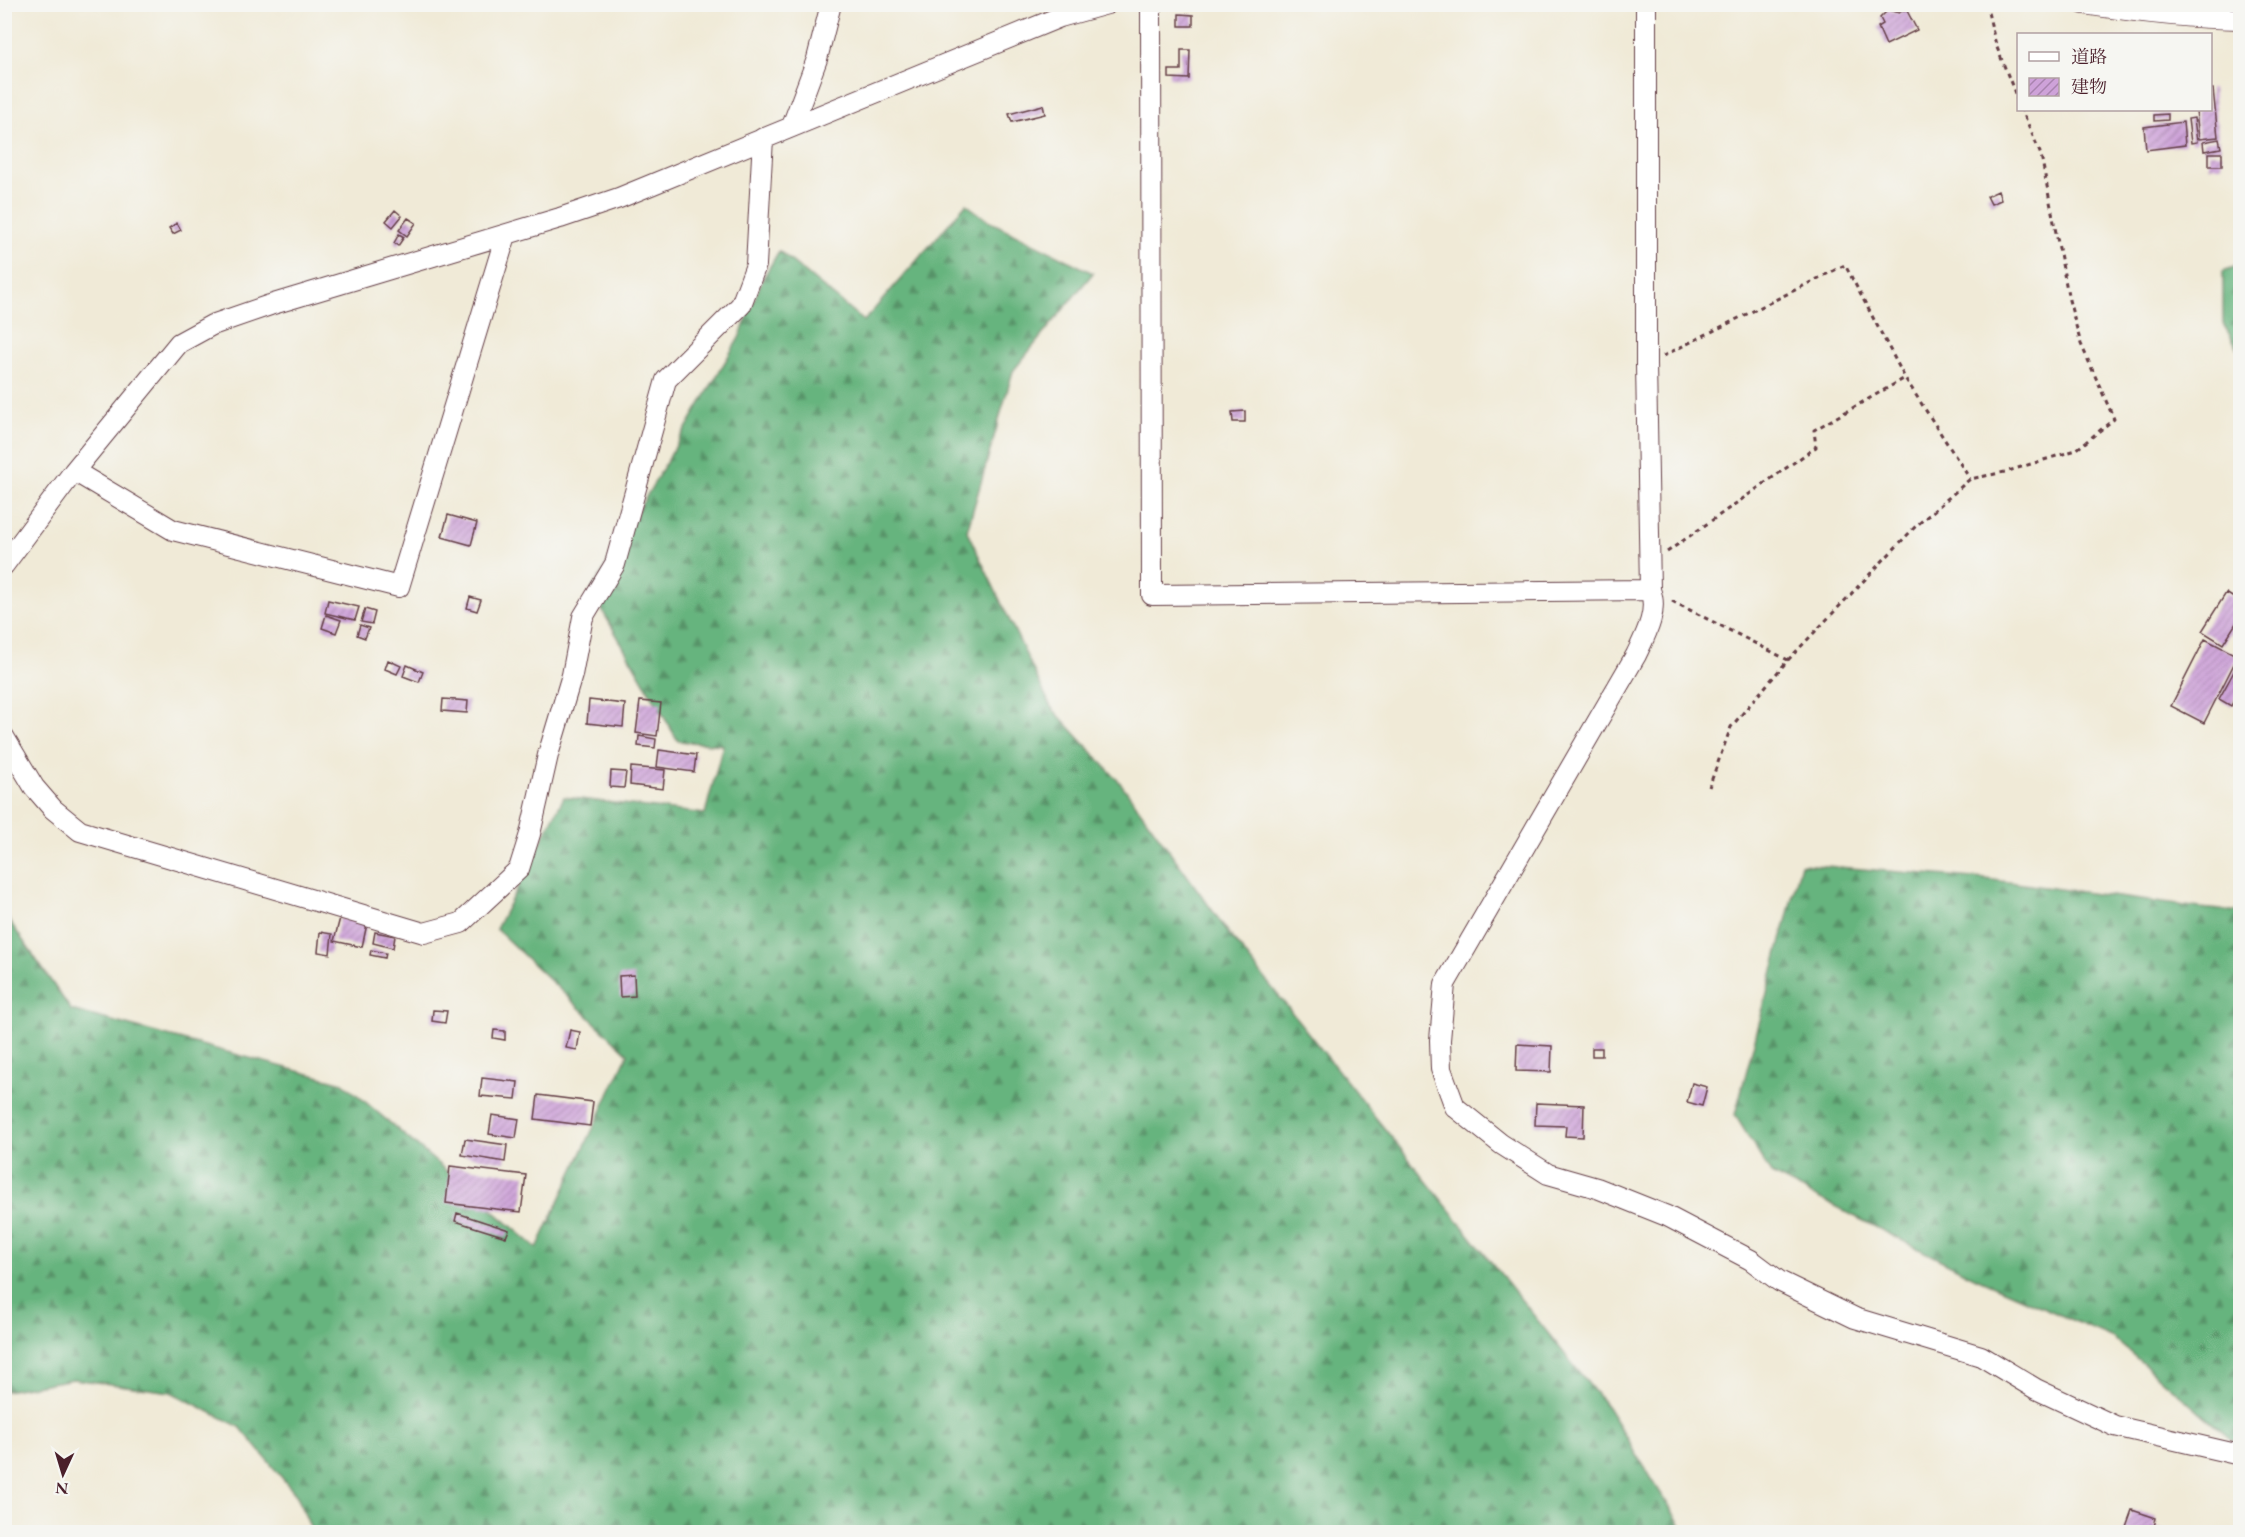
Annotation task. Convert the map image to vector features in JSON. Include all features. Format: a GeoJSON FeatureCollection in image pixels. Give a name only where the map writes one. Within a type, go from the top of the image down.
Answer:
{"type":"FeatureCollection","features":[{"type":"Feature","properties":{"kind":"street"},"geometry":{"type":"LineString","coordinates":[[792,126],[817,58],[831,4]]}},
{"type":"Feature","properties":{"kind":"street"},"geometry":{"type":"LineString","coordinates":[[4,565],[74,471],[179,344],[212,325],[270,305],[506,235],[619,198],[1060,17],[1107,4]]}},
{"type":"Feature","properties":{"kind":"street"},"geometry":{"type":"LineString","coordinates":[[1151,4],[1152,595],[1650,590]]}},
{"type":"Feature","properties":{"kind":"street"},"geometry":{"type":"LineString","coordinates":[[1646,4],[1650,590],[1654,600],[1647,631],[1636,655],[1445,984],[1440,1040],[1441,1069],[1455,1107],[1501,1144],[1548,1174],[1597,1188],[1667,1216],[1751,1260],[1779,1281],[1855,1318],[1981,1356],[2036,1389],[2115,1426],[2241,1455]]}},
{"type":"Feature","properties":{"kind":"street"},"geometry":{"type":"LineString","coordinates":[[2084,4],[2141,12],[2241,19]]}},
{"type":"Feature","properties":{"kind":"street"},"geometry":{"type":"LineString","coordinates":[[4,737],[34,787],[53,809],[80,831],[424,933],[460,923],[519,869],[530,834],[548,755],[572,675],[583,617],[615,564],[666,380],[741,305],[756,265],[763,138]]}},
{"type":"Feature","properties":{"kind":"street"},"geometry":{"type":"LineString","coordinates":[[74,471],[173,530],[399,587],[506,235]]}},
{"type":"Feature","properties":{"kind":"path"},"geometry":{"type":"LineString","coordinates":[[1986,4],[1995,45],[2017,96]]}},
{"type":"Feature","properties":{"kind":"path"},"geometry":{"type":"LineString","coordinates":[[1709,788],[1731,727],[1788,660],[1915,527],[1970,479],[2005,472],[2076,450],[2114,419],[2081,344],[2069,300],[2041,155],[2022,111]]}},
{"type":"Feature","properties":{"kind":"path"},"geometry":{"type":"LineString","coordinates":[[1647,364],[1845,265],[1905,378],[1970,479]]}},
{"type":"Feature","properties":{"kind":"path"},"geometry":{"type":"LineString","coordinates":[[1650,564],[1816,447],[1814,430],[1905,378]]}},
{"type":"Feature","properties":{"kind":"path"},"geometry":{"type":"LineString","coordinates":[[1650,590],[1788,660]]}},
{"type":"Feature","properties":{"kind":"green space"},"geometry":{"type":"Polygon","coordinates":[[[966,204],[989,221],[1093,273],[1013,371],[967,531],[1051,707],[1122,785],[1233,939],[1607,1407],[1685,1532],[312,1532],[297,1496],[240,1427],[171,1392],[73,1379],[5,1391],[4,913],[71,1010],[343,1083],[537,1248],[628,1054],[496,929],[564,797],[705,814],[723,745],[678,741],[591,591],[739,338],[763,278],[779,251],[864,321],[966,204]]]}},
{"type":"Feature","properties":{"kind":"green space"},"geometry":{"type":"Polygon","coordinates":[[[2240,265],[2240,351],[2223,324],[2223,271],[2240,265]]]}},
{"type":"Feature","properties":{"kind":"green space"},"geometry":{"type":"Polygon","coordinates":[[[1801,864],[1986,879],[2240,912],[2240,1447],[2113,1338],[1976,1278],[1771,1174],[1735,1115],[1801,864]]]}},
{"type":"Feature","properties":{"kind":"building"},"geometry":{"type":"Polygon","coordinates":[[[1906,9],[1917,30],[1886,45],[1878,27],[1883,24],[1880,18],[1888,10],[1899,13],[1906,9]]]}},
{"type":"Feature","properties":{"kind":"building"},"geometry":{"type":"Polygon","coordinates":[[[1179,14],[1193,15],[1193,26],[1179,26],[1179,14]]]}},
{"type":"Feature","properties":{"kind":"building"},"geometry":{"type":"Polygon","coordinates":[[[1181,50],[1190,50],[1189,79],[1169,78],[1169,70],[1181,70],[1181,50]]]}},
{"type":"Feature","properties":{"kind":"building"},"geometry":{"type":"Polygon","coordinates":[[[2213,89],[2218,137],[2199,139],[2196,111],[2212,111],[2213,89]]]}},
{"type":"Feature","properties":{"kind":"building"},"geometry":{"type":"Polygon","coordinates":[[[1043,105],[1045,114],[1012,122],[1009,114],[1043,105]]]}},
{"type":"Feature","properties":{"kind":"building"},"geometry":{"type":"Polygon","coordinates":[[[2168,114],[2168,120],[2154,121],[2154,115],[2168,114]]]}},
{"type":"Feature","properties":{"kind":"building"},"geometry":{"type":"Polygon","coordinates":[[[2194,118],[2197,142],[2191,143],[2188,119],[2194,118]]]}},
{"type":"Feature","properties":{"kind":"building"},"geometry":{"type":"Polygon","coordinates":[[[2183,122],[2185,145],[2146,150],[2144,127],[2183,122]]]}},
{"type":"Feature","properties":{"kind":"building"},"geometry":{"type":"Polygon","coordinates":[[[2219,139],[2221,148],[2204,151],[2203,142],[2219,139]]]}},
{"type":"Feature","properties":{"kind":"building"},"geometry":{"type":"Polygon","coordinates":[[[2209,153],[2222,153],[2222,166],[2209,166],[2209,153]]]}},
{"type":"Feature","properties":{"kind":"building"},"geometry":{"type":"Polygon","coordinates":[[[1998,191],[2001,200],[1991,204],[1987,196],[1998,191]]]}},
{"type":"Feature","properties":{"kind":"building"},"geometry":{"type":"Polygon","coordinates":[[[395,210],[402,216],[393,227],[386,221],[395,210]]]}},
{"type":"Feature","properties":{"kind":"building"},"geometry":{"type":"Polygon","coordinates":[[[408,218],[416,223],[407,236],[399,230],[408,218]]]}},
{"type":"Feature","properties":{"kind":"building"},"geometry":{"type":"Polygon","coordinates":[[[177,223],[181,230],[173,234],[169,228],[177,223]]]}},
{"type":"Feature","properties":{"kind":"building"},"geometry":{"type":"Polygon","coordinates":[[[399,234],[404,237],[398,246],[394,243],[399,234]]]}},
{"type":"Feature","properties":{"kind":"building"},"geometry":{"type":"Polygon","coordinates":[[[1245,411],[1245,422],[1233,422],[1232,412],[1245,411]]]}},
{"type":"Feature","properties":{"kind":"building"},"geometry":{"type":"Polygon","coordinates":[[[448,515],[477,523],[471,545],[442,537],[448,515]]]}},
{"type":"Feature","properties":{"kind":"building"},"geometry":{"type":"Polygon","coordinates":[[[2226,593],[2240,602],[2240,617],[2223,644],[2202,631],[2226,593]]]}},
{"type":"Feature","properties":{"kind":"building"},"geometry":{"type":"Polygon","coordinates":[[[470,597],[481,600],[477,611],[467,608],[470,597]]]}},
{"type":"Feature","properties":{"kind":"building"},"geometry":{"type":"Polygon","coordinates":[[[328,600],[359,607],[355,620],[325,613],[328,600]]]}},
{"type":"Feature","properties":{"kind":"building"},"geometry":{"type":"Polygon","coordinates":[[[365,609],[375,612],[372,624],[361,622],[365,609]]]}},
{"type":"Feature","properties":{"kind":"building"},"geometry":{"type":"Polygon","coordinates":[[[326,615],[341,620],[336,633],[322,628],[326,615]]]}},
{"type":"Feature","properties":{"kind":"building"},"geometry":{"type":"Polygon","coordinates":[[[360,625],[369,628],[365,638],[357,635],[360,625]]]}},
{"type":"Feature","properties":{"kind":"building"},"geometry":{"type":"Polygon","coordinates":[[[2205,639],[2238,656],[2204,723],[2171,706],[2205,639]]]}},
{"type":"Feature","properties":{"kind":"building"},"geometry":{"type":"Polygon","coordinates":[[[388,660],[401,666],[397,674],[385,669],[388,660]]]}},
{"type":"Feature","properties":{"kind":"building"},"geometry":{"type":"Polygon","coordinates":[[[407,665],[423,672],[419,682],[403,676],[407,665]]]}},
{"type":"Feature","properties":{"kind":"building"},"geometry":{"type":"Polygon","coordinates":[[[2237,666],[2240,668],[2240,688],[2231,706],[2219,699],[2237,666]]]}},
{"type":"Feature","properties":{"kind":"building"},"geometry":{"type":"Polygon","coordinates":[[[443,699],[468,701],[467,713],[442,711],[443,699]]]}},
{"type":"Feature","properties":{"kind":"building"},"geometry":{"type":"Polygon","coordinates":[[[589,700],[625,704],[623,727],[587,723],[589,700]]]}},
{"type":"Feature","properties":{"kind":"building"},"geometry":{"type":"Polygon","coordinates":[[[640,701],[661,703],[657,736],[636,733],[640,701]]]}},
{"type":"Feature","properties":{"kind":"building"},"geometry":{"type":"Polygon","coordinates":[[[639,736],[656,739],[655,748],[638,746],[639,736]]]}},
{"type":"Feature","properties":{"kind":"building"},"geometry":{"type":"Polygon","coordinates":[[[659,750],[696,755],[694,772],[657,767],[659,750]]]}},
{"type":"Feature","properties":{"kind":"building"},"geometry":{"type":"Polygon","coordinates":[[[631,767],[665,770],[663,789],[630,785],[631,767]]]}},
{"type":"Feature","properties":{"kind":"building"},"geometry":{"type":"Polygon","coordinates":[[[611,771],[626,772],[624,788],[610,787],[611,771]]]}},
{"type":"Feature","properties":{"kind":"building"},"geometry":{"type":"Polygon","coordinates":[[[340,918],[367,924],[362,947],[334,941],[340,918]]]}},
{"type":"Feature","properties":{"kind":"building"},"geometry":{"type":"Polygon","coordinates":[[[320,932],[332,934],[330,954],[318,952],[320,932]]]}},
{"type":"Feature","properties":{"kind":"building"},"geometry":{"type":"Polygon","coordinates":[[[375,932],[395,936],[393,948],[373,943],[375,932]]]}},
{"type":"Feature","properties":{"kind":"building"},"geometry":{"type":"Polygon","coordinates":[[[371,950],[386,953],[385,958],[370,955],[371,950]]]}},
{"type":"Feature","properties":{"kind":"building"},"geometry":{"type":"Polygon","coordinates":[[[634,975],[635,996],[620,997],[619,976],[634,975]]]}},
{"type":"Feature","properties":{"kind":"building"},"geometry":{"type":"Polygon","coordinates":[[[433,1010],[447,1011],[445,1023],[432,1021],[433,1010]]]}},
{"type":"Feature","properties":{"kind":"building"},"geometry":{"type":"Polygon","coordinates":[[[494,1030],[505,1031],[505,1040],[493,1038],[494,1030]]]}},
{"type":"Feature","properties":{"kind":"building"},"geometry":{"type":"Polygon","coordinates":[[[570,1030],[580,1032],[577,1050],[566,1048],[570,1030]]]}},
{"type":"Feature","properties":{"kind":"building"},"geometry":{"type":"Polygon","coordinates":[[[1517,1044],[1552,1046],[1551,1072],[1516,1071],[1517,1044]]]}},
{"type":"Feature","properties":{"kind":"building"},"geometry":{"type":"Polygon","coordinates":[[[1592,1048],[1602,1048],[1602,1056],[1592,1056],[1592,1048]]]}},
{"type":"Feature","properties":{"kind":"building"},"geometry":{"type":"Polygon","coordinates":[[[482,1078],[518,1082],[516,1099],[480,1096],[482,1078]]]}},
{"type":"Feature","properties":{"kind":"building"},"geometry":{"type":"Polygon","coordinates":[[[1692,1083],[1707,1087],[1702,1106],[1687,1102],[1692,1083]]]}},
{"type":"Feature","properties":{"kind":"building"},"geometry":{"type":"Polygon","coordinates":[[[538,1095],[593,1102],[590,1126],[535,1119],[538,1095]]]}},
{"type":"Feature","properties":{"kind":"building"},"geometry":{"type":"Polygon","coordinates":[[[1536,1103],[1584,1105],[1583,1137],[1565,1136],[1566,1126],[1535,1125],[1536,1103]]]}},
{"type":"Feature","properties":{"kind":"building"},"geometry":{"type":"Polygon","coordinates":[[[492,1115],[519,1119],[516,1138],[489,1134],[492,1115]]]}},
{"type":"Feature","properties":{"kind":"building"},"geometry":{"type":"Polygon","coordinates":[[[465,1139],[507,1145],[505,1162],[462,1155],[465,1139]]]}},
{"type":"Feature","properties":{"kind":"building"},"geometry":{"type":"Polygon","coordinates":[[[450,1166],[526,1175],[521,1212],[446,1203],[450,1166]]]}},
{"type":"Feature","properties":{"kind":"building"},"geometry":{"type":"Polygon","coordinates":[[[457,1213],[509,1230],[506,1237],[455,1221],[457,1213]]]}},
{"type":"Feature","properties":{"kind":"building"},"geometry":{"type":"Polygon","coordinates":[[[2132,1510],[2156,1518],[2154,1527],[2169,1532],[2124,1532],[2132,1510]]]}}]}
